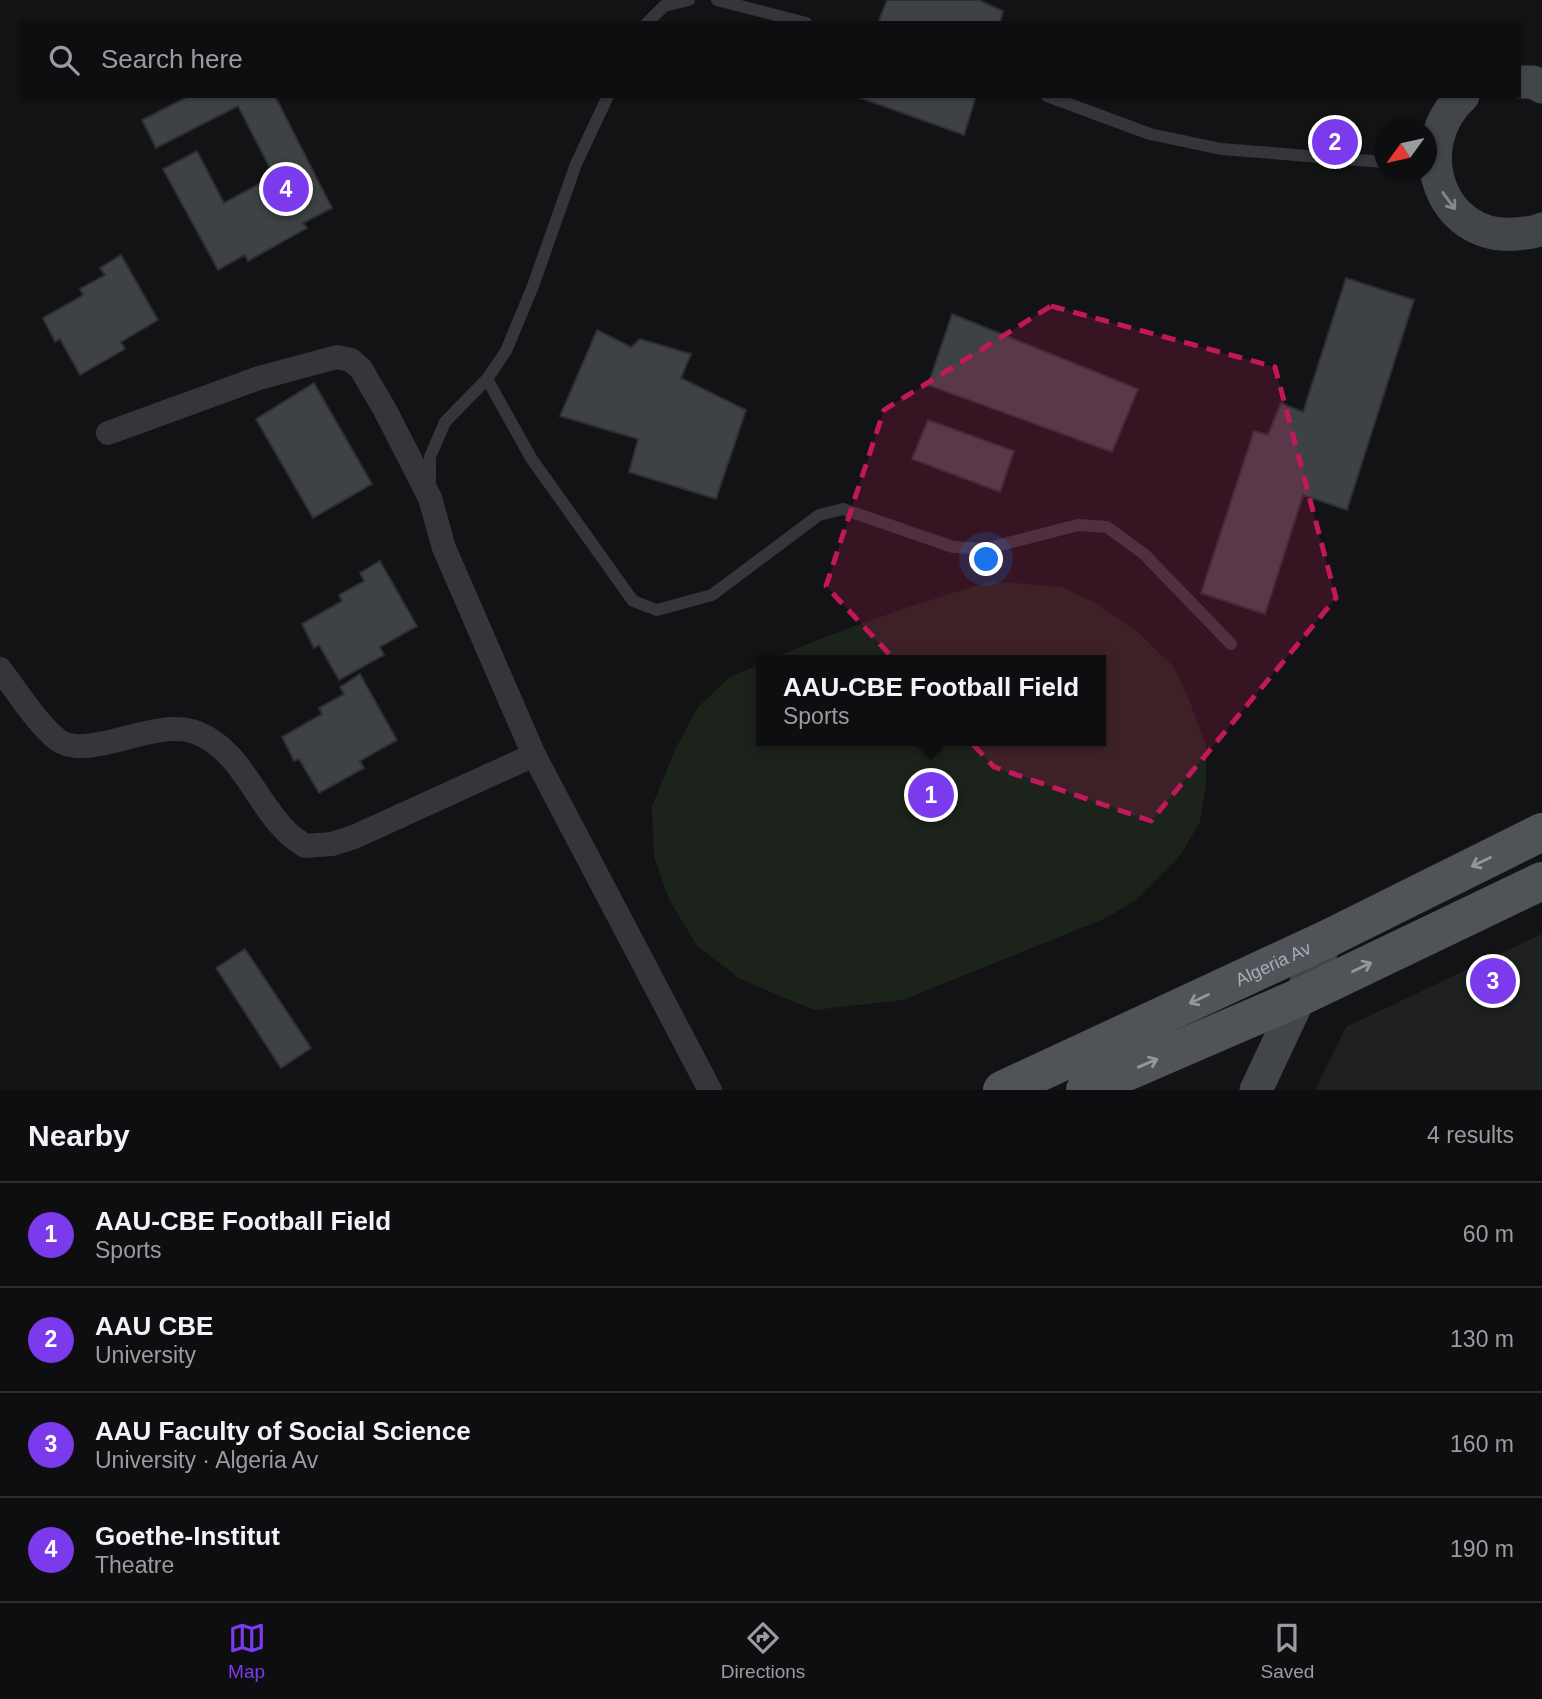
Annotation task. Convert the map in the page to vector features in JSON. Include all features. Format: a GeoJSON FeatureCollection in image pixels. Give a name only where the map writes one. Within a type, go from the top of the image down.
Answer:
{"type":"FeatureCollection","features":[{"type":"Feature","properties":{"kind":"main road"},"geometry":{"type":"LineString","coordinates":[[1521,82],[1533,82],[1542,88]]}},
{"type":"Feature","properties":{"kind":"main road"},"geometry":{"type":"LineString","coordinates":[[1437,133],[1461,98]]}},
{"type":"Feature","properties":{"kind":"main road"},"geometry":{"type":"LineString","coordinates":[[1437,181],[1445,199],[1469,223],[1502,235],[1540,234]]}},
{"type":"Feature","properties":{"kind":"main road","name":"Algeria Av"},"geometry":{"type":"LineString","coordinates":[[1002,1090],[1327,939],[1542,832]]}},
{"type":"Feature","properties":{"kind":"main road"},"geometry":{"type":"LineString","coordinates":[[1085,1090],[1300,997],[1542,881]]}},
{"type":"Feature","properties":{"kind":"main road"},"geometry":{"type":"LineString","coordinates":[[1256,1090],[1327,939]]}},
{"type":"Feature","properties":{"kind":"street"},"geometry":{"type":"LineString","coordinates":[[108,433],[259,378],[337,358],[351,360],[361,369],[430,498],[444,548],[534,755],[710,1090]]}},
{"type":"Feature","properties":{"kind":"street"},"geometry":{"type":"LineString","coordinates":[[0,669],[42,723],[60,741],[74,745],[102,744],[160,728],[192,730],[214,741],[237,765],[288,833],[305,846],[332,844],[354,837],[534,755]]}},
{"type":"Feature","properties":{"kind":"lane"},"geometry":{"type":"LineString","coordinates":[[649,21],[664,6],[689,0]]}},
{"type":"Feature","properties":{"kind":"lane"},"geometry":{"type":"LineString","coordinates":[[717,0],[798,21]]}},
{"type":"Feature","properties":{"kind":"lane"},"geometry":{"type":"LineString","coordinates":[[430,498],[430,457],[445,422],[487,379],[510,340],[533,286],[576,164],[607,98]]}},
{"type":"Feature","properties":{"kind":"lane"},"geometry":{"type":"LineString","coordinates":[[1052,98],[1150,134],[1221,149],[1374,161]]}},
{"type":"Feature","properties":{"kind":"lane"},"geometry":{"type":"LineString","coordinates":[[487,379],[531,458],[633,601],[657,610],[712,595],[819,515],[843,509],[953,547],[985,549],[1078,524],[1107,527],[1144,554],[1231,644]]}},
{"type":"Feature","properties":{"kind":"highlighted area"},"geometry":{"type":"Polygon","coordinates":[[[1051,306],[1275,367],[1336,598],[1151,821],[994,767],[826,586],[884,410],[1051,306]]]}},
{"type":"Feature","properties":{"kind":"shaded area"},"geometry":{"type":"Polygon","coordinates":[[[993,581],[1062,587],[1096,603],[1138,632],[1173,666],[1206,746],[1206,783],[1200,822],[1179,857],[1136,900],[1106,918],[903,1000],[814,1010],[740,979],[697,946],[669,899],[654,857],[652,806],[675,750],[697,708],[730,677],[756,666],[756,746],[1106,746],[1106,655],[782,655],[936,598],[993,581]]]}},
{"type":"Feature","properties":{"kind":"shaded area"},"geometry":{"type":"Polygon","coordinates":[[[1542,934],[1542,1090],[1315,1090],[1346,1027],[1542,934]]]}},
{"type":"Feature","properties":{"kind":"building"},"geometry":{"type":"Polygon","coordinates":[[[887,0],[979,0],[1003,11],[1000,21],[879,21],[887,0]]]}},
{"type":"Feature","properties":{"kind":"building"},"geometry":{"type":"Polygon","coordinates":[[[185,98],[276,98],[332,208],[303,223],[307,228],[248,261],[245,255],[218,270],[163,169],[197,151],[224,203],[274,176],[238,106],[156,148],[142,120],[185,98]]]}},
{"type":"Feature","properties":{"kind":"building"},"geometry":{"type":"Polygon","coordinates":[[[861,98],[975,98],[964,135],[861,98]]]}},
{"type":"Feature","properties":{"kind":"building"},"geometry":{"type":"Polygon","coordinates":[[[121,255],[158,320],[121,342],[125,349],[80,375],[60,339],[55,342],[43,318],[83,295],[80,289],[105,275],[100,268],[121,255]]]}},
{"type":"Feature","properties":{"kind":"building"},"geometry":{"type":"Polygon","coordinates":[[[1346,278],[1414,300],[1347,510],[1303,495],[1265,614],[1201,593],[1254,431],[1268,435],[1281,403],[1303,412],[1346,278]]]}},
{"type":"Feature","properties":{"kind":"building"},"geometry":{"type":"Polygon","coordinates":[[[952,314],[1138,389],[1112,452],[928,385],[952,314]]]}},
{"type":"Feature","properties":{"kind":"building"},"geometry":{"type":"Polygon","coordinates":[[[597,330],[631,347],[640,339],[691,354],[681,378],[746,410],[716,499],[629,472],[638,439],[560,416],[597,330]]]}},
{"type":"Feature","properties":{"kind":"building"},"geometry":{"type":"Polygon","coordinates":[[[314,383],[372,484],[313,518],[256,419],[314,383]]]}},
{"type":"Feature","properties":{"kind":"building"},"geometry":{"type":"Polygon","coordinates":[[[928,420],[1014,451],[1000,492],[912,459],[928,420]]]}},
{"type":"Feature","properties":{"kind":"building"},"geometry":{"type":"Polygon","coordinates":[[[380,561],[417,626],[380,647],[384,655],[339,680],[319,645],[314,648],[302,624],[342,601],[339,595],[364,581],[360,573],[380,561]]]}},
{"type":"Feature","properties":{"kind":"building"},"geometry":{"type":"Polygon","coordinates":[[[360,674],[397,740],[360,761],[364,768],[319,793],[299,759],[294,761],[282,737],[322,714],[319,708],[344,694],[340,687],[360,674]]]}},
{"type":"Feature","properties":{"kind":"building"},"geometry":{"type":"Polygon","coordinates":[[[245,949],[311,1048],[281,1068],[216,968],[245,949]]]}},
{"type":"Feature","properties":{"kind":"place","name":"AAU CBE"},"geometry":{"type":"Point","coordinates":[1335,142]}},
{"type":"Feature","properties":{"kind":"place","name":"Goethe-Institut"},"geometry":{"type":"Point","coordinates":[286,189]}},
{"type":"Feature","properties":{"kind":"place","name":"AAU-CBE Football Field"},"geometry":{"type":"Point","coordinates":[931,795]}},
{"type":"Feature","properties":{"kind":"place","name":"AAU Faculty of Social Science"},"geometry":{"type":"Point","coordinates":[1493,981]}}]}
